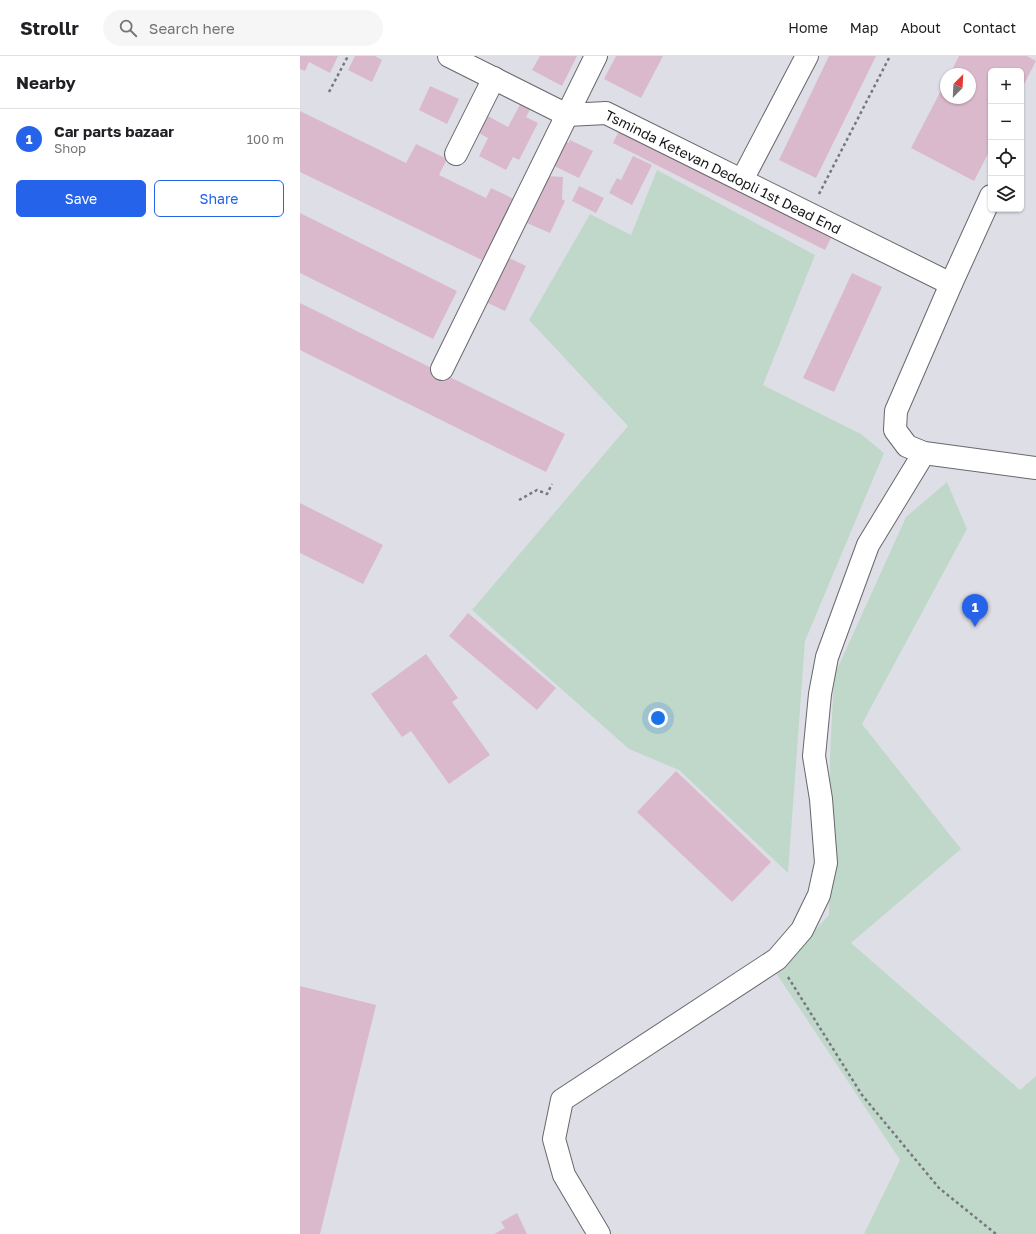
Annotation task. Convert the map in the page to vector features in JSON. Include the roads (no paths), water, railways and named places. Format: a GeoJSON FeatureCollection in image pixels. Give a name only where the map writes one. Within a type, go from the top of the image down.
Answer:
{"type":"FeatureCollection","features":[{"type":"Feature","properties":{"kind":"street","name":"Tsminda Ketevan Dedopli 1st Dead End"},"geometry":{"type":"LineString","coordinates":[[449,56],[567,115],[606,113],[951,284]]}},
{"type":"Feature","properties":{"kind":"street"},"geometry":{"type":"LineString","coordinates":[[442,369],[596,56]]}},
{"type":"Feature","properties":{"kind":"street"},"geometry":{"type":"LineString","coordinates":[[742,180],[806,56]]}},
{"type":"Feature","properties":{"kind":"street"},"geometry":{"type":"LineString","coordinates":[[456,154],[494,78]]}},
{"type":"Feature","properties":{"kind":"street"},"geometry":{"type":"LineString","coordinates":[[988,203],[896,411],[895,430],[907,446],[924,453],[1036,468]]}},
{"type":"Feature","properties":{"kind":"street"},"geometry":{"type":"LineString","coordinates":[[599,1234],[564,1175],[554,1139],[562,1100],[777,959],[802,930],[819,895],[826,863],[821,799],[814,756],[820,694],[827,657],[868,546],[924,453]]}},
{"type":"Feature","properties":{"kind":"place","name":"Car parts bazaar"},"geometry":{"type":"Point","coordinates":[975,627]}}]}
